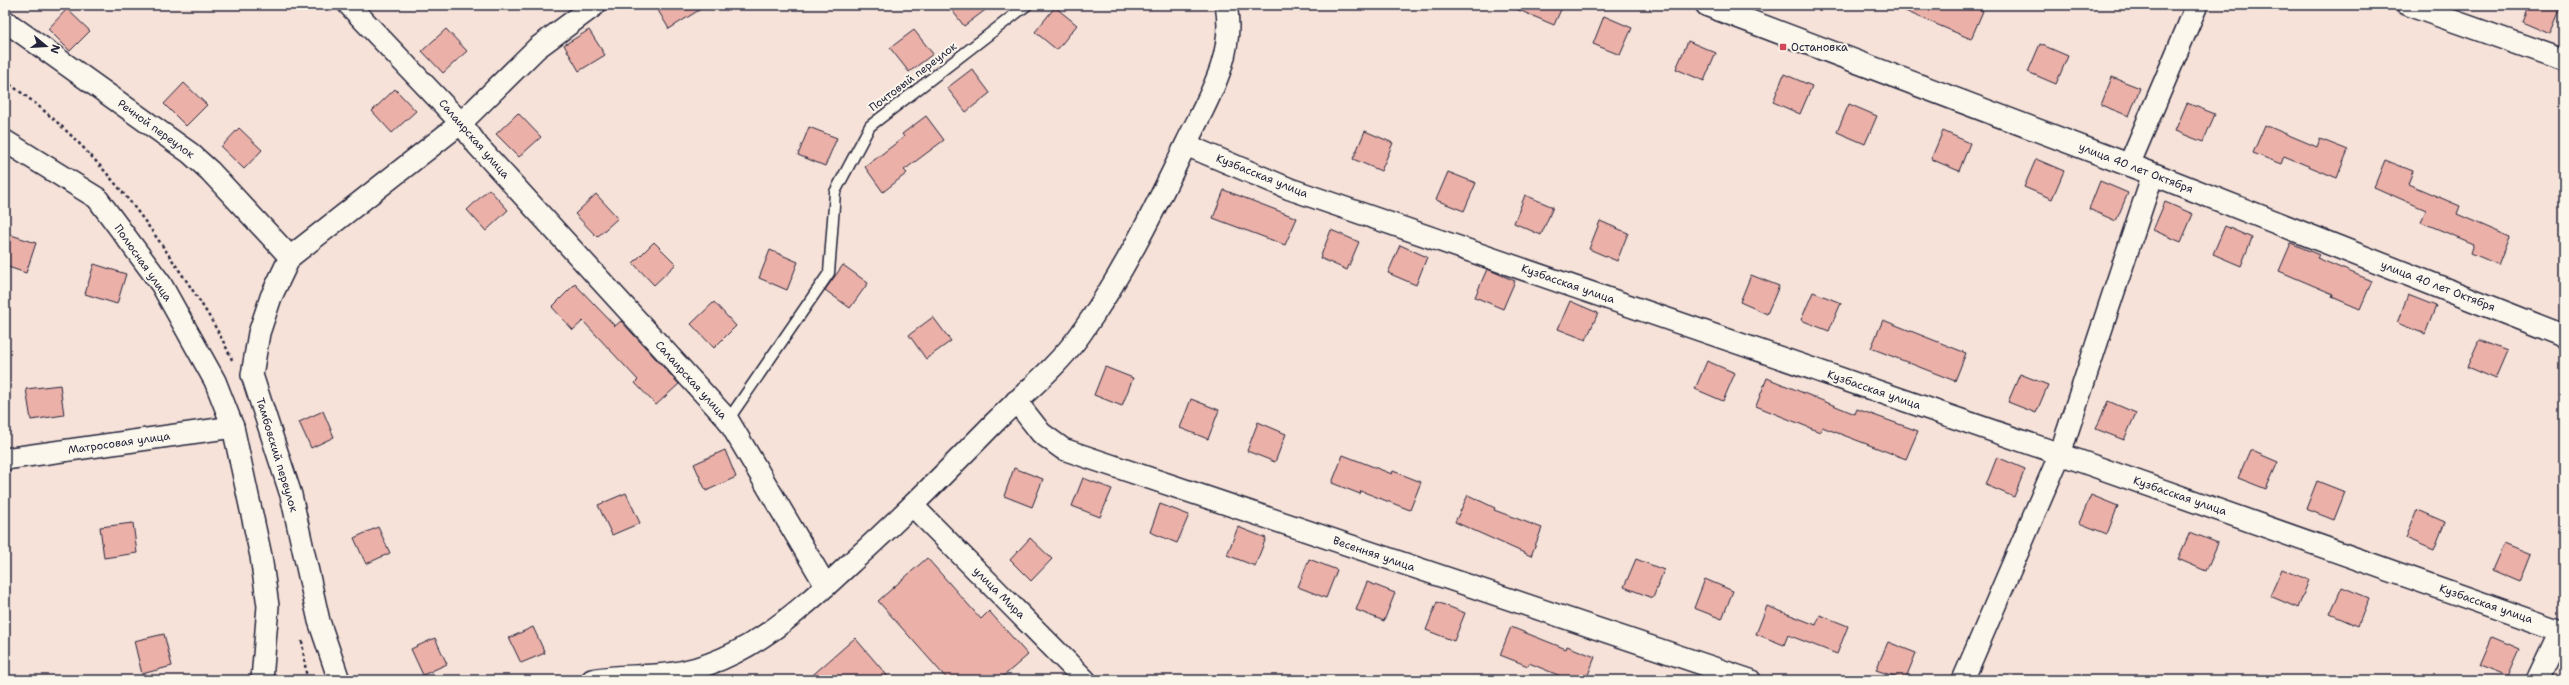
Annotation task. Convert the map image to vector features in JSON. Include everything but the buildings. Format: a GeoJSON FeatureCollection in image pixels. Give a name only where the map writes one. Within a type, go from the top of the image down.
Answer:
{"type":"FeatureCollection","features":[{"type":"Feature","properties":{"kind":"street","name":"Салаирская улица"},"geometry":{"type":"LineString","coordinates":[[349,5],[461,122],[478,146],[728,420],[826,586]]}},
{"type":"Feature","properties":{"kind":"street"},"geometry":{"type":"LineString","coordinates":[[290,257],[461,122],[537,48],[595,5]]}},
{"type":"Feature","properties":{"kind":"street"},"geometry":{"type":"LineString","coordinates":[[592,680],[606,677],[657,675],[700,669],[761,638],[826,586],[913,506],[1016,401],[1053,366],[1080,335],[1125,262],[1186,145],[1220,74],[1226,53],[1228,17],[1226,5]]}},
{"type":"Feature","properties":{"kind":"street","name":"улица 40 лет Октября"},"geometry":{"type":"LineString","coordinates":[[1707,5],[2153,174],[2564,336]]}},
{"type":"Feature","properties":{"kind":"street"},"geometry":{"type":"LineString","coordinates":[[2129,165],[2197,5]]}},
{"type":"Feature","properties":{"kind":"street"},"geometry":{"type":"LineString","coordinates":[[2408,5],[2564,60]]}},
{"type":"Feature","properties":{"kind":"street","name":"Речной переулок"},"geometry":{"type":"LineString","coordinates":[[5,21],[190,153],[210,171],[290,257]]}},
{"type":"Feature","properties":{"kind":"street","name":"Полюсная улица"},"geometry":{"type":"LineString","coordinates":[[5,141],[97,198],[161,284],[215,381],[233,427],[261,556],[268,606],[262,680]]}},
{"type":"Feature","properties":{"kind":"street","name":"Кузбасская улица"},"geometry":{"type":"LineString","coordinates":[[1186,145],[1290,189],[2060,454],[2562,631]]}},
{"type":"Feature","properties":{"kind":"street"},"geometry":{"type":"LineString","coordinates":[[1963,680],[2060,454],[2153,174]]}},
{"type":"Feature","properties":{"kind":"street","name":"Тамбовский переулок"},"geometry":{"type":"LineString","coordinates":[[290,257],[271,297],[259,333],[252,375],[291,495],[319,621],[339,680]]}},
{"type":"Feature","properties":{"kind":"street","name":"Весенняя улица"},"geometry":{"type":"LineString","coordinates":[[1016,401],[1041,433],[1062,449],[1750,680]]}},
{"type":"Feature","properties":{"kind":"street","name":"Матросовая улица"},"geometry":{"type":"LineString","coordinates":[[5,459],[233,427]]}},
{"type":"Feature","properties":{"kind":"street","name":"улица Мира"},"geometry":{"type":"LineString","coordinates":[[913,506],[1084,680]]}},
{"type":"Feature","properties":{"kind":"street"},"geometry":{"type":"LineString","coordinates":[[2537,680],[2562,631]]}},
{"type":"Feature","properties":{"kind":"lane","name":"Почтовый переулок"},"geometry":{"type":"LineString","coordinates":[[728,420],[829,273],[835,192],[870,126],[1027,5]]}},
{"type":"Feature","properties":{"kind":"place","name":"Остановка"},"geometry":{"type":"Point","coordinates":[1783,47]}}]}
